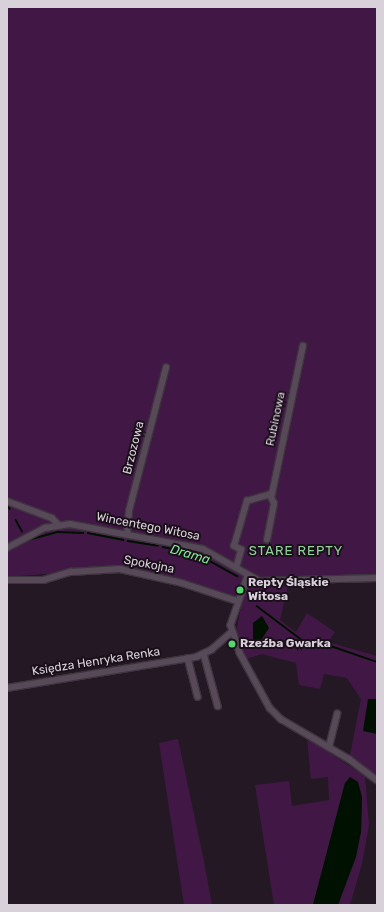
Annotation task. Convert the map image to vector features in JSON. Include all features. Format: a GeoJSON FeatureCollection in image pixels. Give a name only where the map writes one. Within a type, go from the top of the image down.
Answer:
{"type":"FeatureCollection","features":[{"type":"Feature","properties":{"kind":"street","name":"Rubinowa"},"geometry":{"type":"LineString","coordinates":[[267,540],[274,504],[270,495],[303,346]]}},
{"type":"Feature","properties":{"kind":"street","name":"Brzozowa"},"geometry":{"type":"LineString","coordinates":[[127,534],[129,511],[166,368]]}},
{"type":"Feature","properties":{"kind":"street"},"geometry":{"type":"LineString","coordinates":[[236,568],[242,550],[234,546],[248,501],[270,495]]}},
{"type":"Feature","properties":{"kind":"street"},"geometry":{"type":"LineString","coordinates":[[7,501],[52,518],[59,525]]}},
{"type":"Feature","properties":{"kind":"street","name":"Wincentego Witosa"},"geometry":{"type":"LineString","coordinates":[[7,548],[30,534],[59,525],[127,534],[203,548],[248,576],[274,582],[377,578]]}},
{"type":"Feature","properties":{"kind":"street","name":"Spokojna"},"geometry":{"type":"LineString","coordinates":[[7,580],[44,580],[71,572],[120,570],[182,583],[237,601]]}},
{"type":"Feature","properties":{"kind":"street"},"geometry":{"type":"LineString","coordinates":[[248,576],[237,601],[232,632],[258,688],[274,714],[329,747],[377,780]]}},
{"type":"Feature","properties":{"kind":"street","name":"Księdza Henryka Renka"},"geometry":{"type":"LineString","coordinates":[[7,688],[188,658],[204,654],[232,632]]}},
{"type":"Feature","properties":{"kind":"street"},"geometry":{"type":"LineString","coordinates":[[204,654],[218,706]]}},
{"type":"Feature","properties":{"kind":"street"},"geometry":{"type":"LineString","coordinates":[[188,658],[198,697]]}},
{"type":"Feature","properties":{"kind":"street"},"geometry":{"type":"LineString","coordinates":[[329,747],[337,714]]}},
{"type":"Feature","properties":{"kind":"shaded area"},"geometry":{"type":"Polygon","coordinates":[[[7,7],[377,7],[377,577],[279,580],[269,586],[288,586],[280,620],[296,632],[307,613],[335,632],[328,642],[377,656],[377,776],[350,755],[361,699],[347,678],[324,674],[320,689],[299,685],[296,663],[262,654],[246,659],[236,634],[242,600],[124,573],[83,571],[7,577],[7,7]]]}},
{"type":"Feature","properties":{"kind":"shaded area"},"geometry":{"type":"Polygon","coordinates":[[[262,616],[269,628],[258,645],[253,639],[253,623],[262,616]]]}},
{"type":"Feature","properties":{"kind":"shaded area"},"geometry":{"type":"Polygon","coordinates":[[[368,699],[377,699],[377,734],[363,731],[368,699]]]}},
{"type":"Feature","properties":{"kind":"shaded area"},"geometry":{"type":"Polygon","coordinates":[[[307,738],[365,776],[369,825],[362,864],[350,905],[338,905],[361,832],[362,797],[345,783],[313,905],[274,905],[255,785],[289,781],[292,806],[329,800],[328,777],[311,779],[307,738]]]}},
{"type":"Feature","properties":{"kind":"shaded area"},"geometry":{"type":"Polygon","coordinates":[[[178,739],[212,905],[184,905],[159,743],[178,739]]]}},
{"type":"Feature","properties":{"kind":"shaded area"},"geometry":{"type":"Polygon","coordinates":[[[350,777],[358,782],[362,797],[361,832],[356,857],[338,905],[313,905],[345,783],[350,777]]]}},
{"type":"Feature","properties":{"kind":"waterway","name":"Drama"},"geometry":{"type":"LineString","coordinates":[[16,520],[22,531]]}},
{"type":"Feature","properties":{"kind":"waterway","name":"Drama"},"geometry":{"type":"LineString","coordinates":[[28,540],[58,532],[83,533]]}},
{"type":"Feature","properties":{"kind":"waterway","name":"Drama"},"geometry":{"type":"LineString","coordinates":[[88,533],[123,540]]}},
{"type":"Feature","properties":{"kind":"waterway","name":"Drama"},"geometry":{"type":"LineString","coordinates":[[128,541],[158,546]]}},
{"type":"Feature","properties":{"kind":"waterway","name":"Drama"},"geometry":{"type":"LineString","coordinates":[[163,547],[197,554],[237,576]]}},
{"type":"Feature","properties":{"kind":"waterway","name":"Drama"},"geometry":{"type":"LineString","coordinates":[[257,606],[306,643],[325,644]]}},
{"type":"Feature","properties":{"kind":"waterway","name":"Drama"},"geometry":{"type":"LineString","coordinates":[[328,645],[377,662]]}},
{"type":"Feature","properties":{"kind":"place","name":"Repty Śląskie Witosa"},"geometry":{"type":"Point","coordinates":[240,590]}},
{"type":"Feature","properties":{"kind":"place","name":"Rzeźba Gwarka"},"geometry":{"type":"Point","coordinates":[232,644]}},
{"type":"Feature","properties":{"kind":"district","name":"STARE REPTY"},"geometry":{"type":"Point","coordinates":[296,551]}}]}
